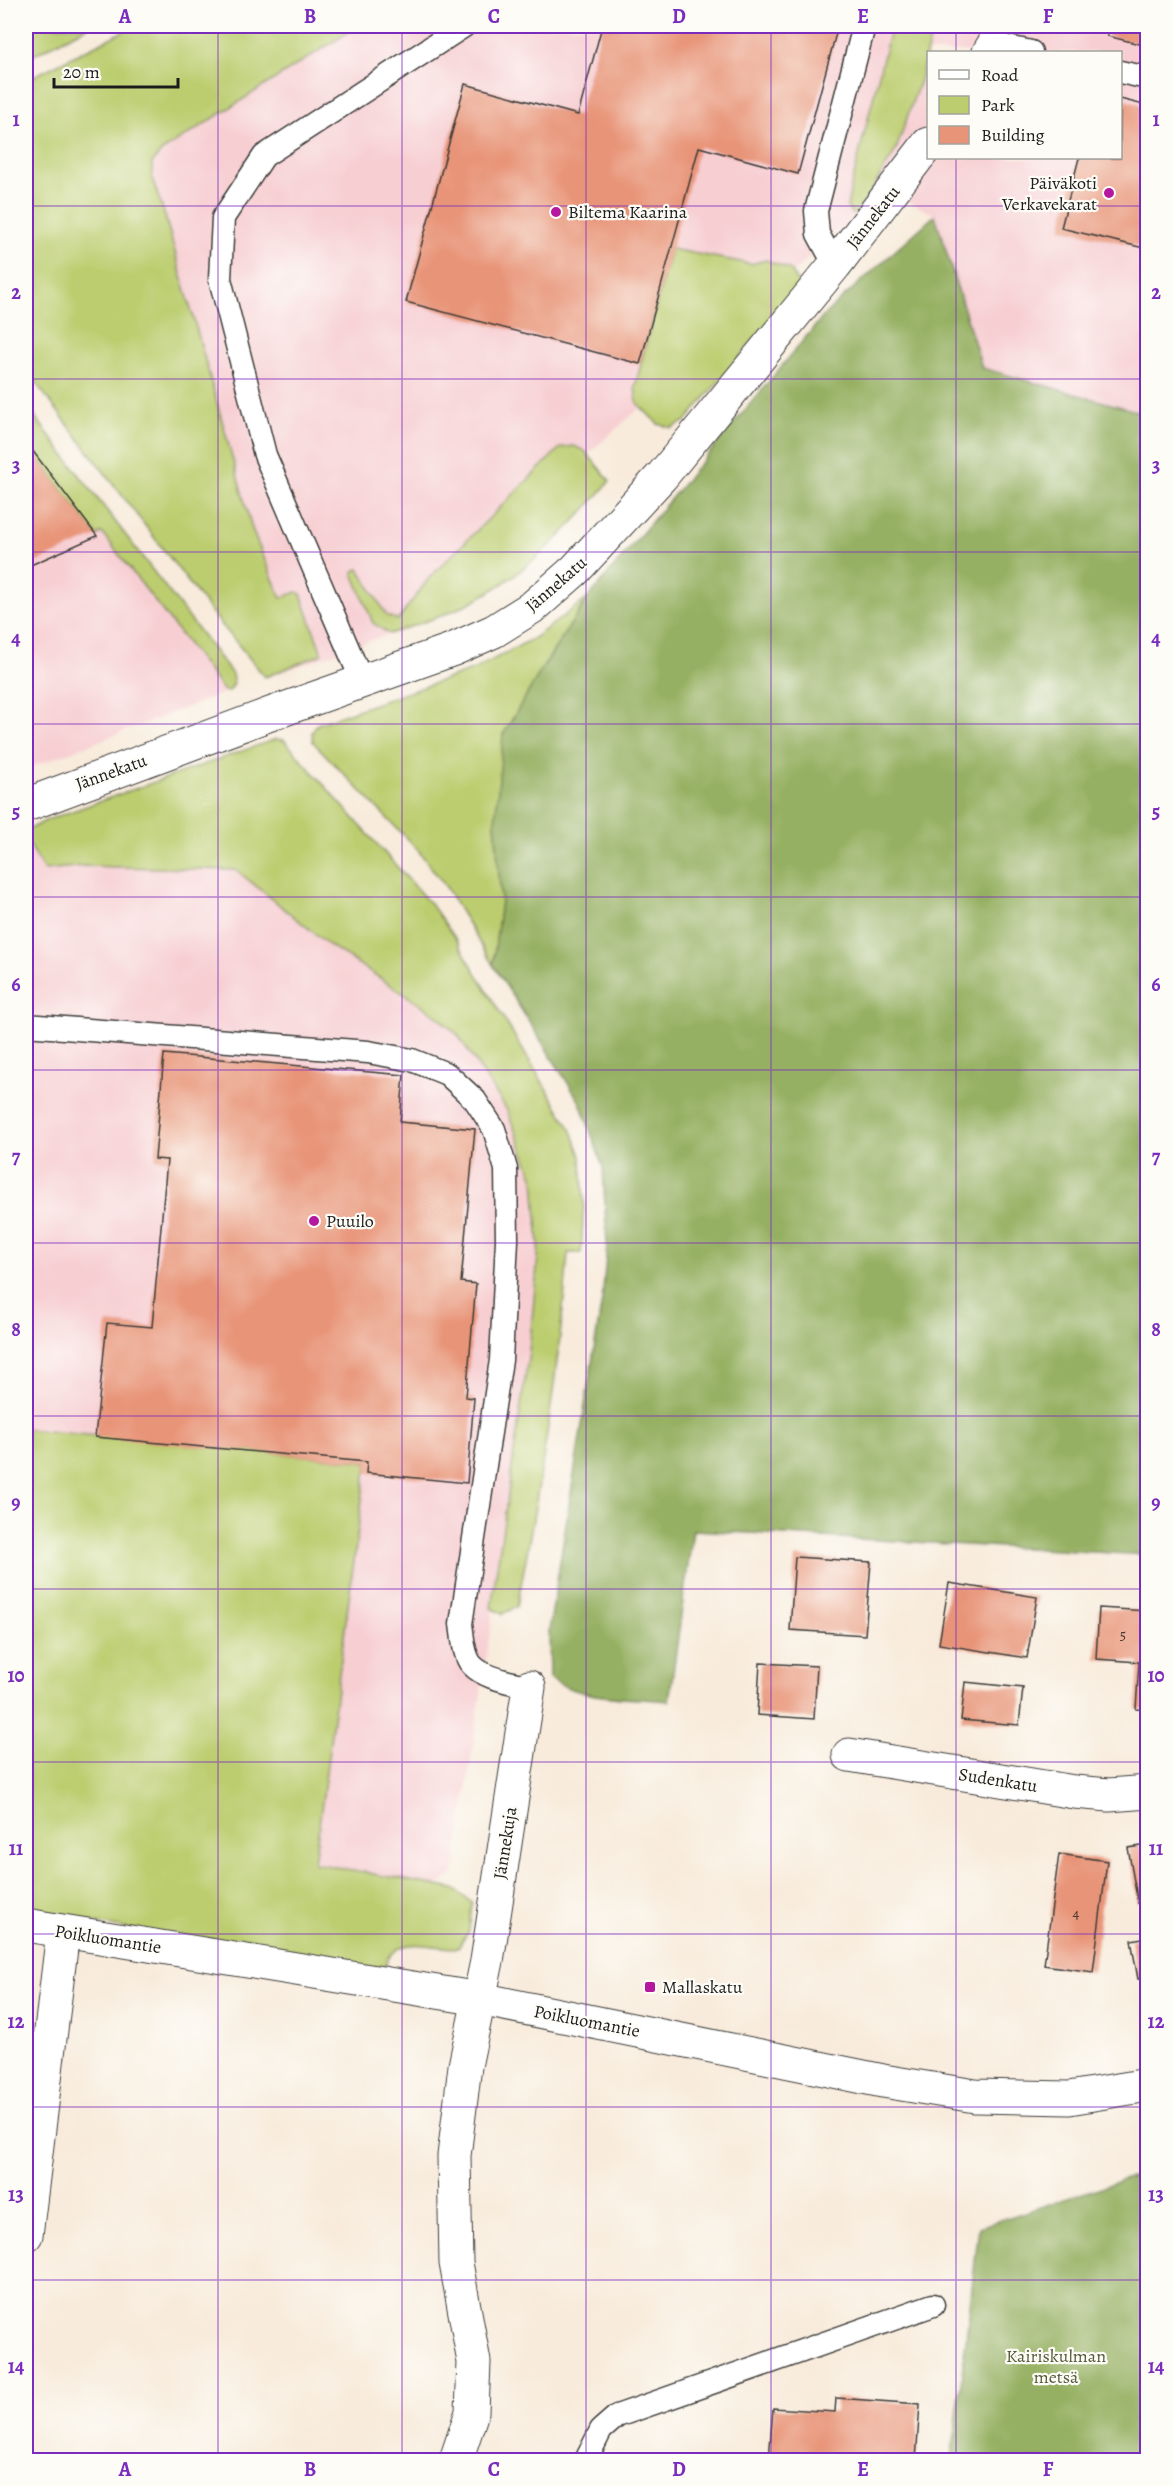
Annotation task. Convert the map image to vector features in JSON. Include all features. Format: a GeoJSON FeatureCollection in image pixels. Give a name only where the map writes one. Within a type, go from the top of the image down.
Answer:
{"type":"FeatureCollection","features":[{"type":"Feature","properties":{"kind":"street","name":"Jännekatu"},"geometry":{"type":"LineString","coordinates":[[26,805],[362,681],[454,650],[494,631],[534,606],[567,577],[662,476],[836,265],[927,145]]}},
{"type":"Feature","properties":{"kind":"street","name":"Jännekuja"},"geometry":{"type":"LineString","coordinates":[[480,2000],[529,1687]]}},
{"type":"Feature","properties":{"kind":"street","name":"Sudenkatu"},"geometry":{"type":"LineString","coordinates":[[849,1755],[1074,1792],[1109,1795],[1148,1792]]}},
{"type":"Feature","properties":{"kind":"street","name":"Poikluomantie"},"geometry":{"type":"LineString","coordinates":[[26,1925],[480,2000],[884,2081],[975,2096],[1069,2098],[1148,2085]]}},
{"type":"Feature","properties":{"kind":"street"},"geometry":{"type":"LineString","coordinates":[[26,2235],[63,1932]]}},
{"type":"Feature","properties":{"kind":"street"},"geometry":{"type":"LineString","coordinates":[[456,2460],[472,2412],[474,2362],[456,2263],[454,2156],[465,2066],[480,2000]]}},
{"type":"Feature","properties":{"kind":"lane"},"geometry":{"type":"LineString","coordinates":[[362,681],[265,455],[220,279],[223,218],[264,156],[464,26]]}},
{"type":"Feature","properties":{"kind":"lane"},"geometry":{"type":"LineString","coordinates":[[836,265],[818,234],[816,211],[864,26]]}},
{"type":"Feature","properties":{"kind":"lane"},"geometry":{"type":"LineString","coordinates":[[994,41],[1028,51]]}},
{"type":"Feature","properties":{"kind":"lane"},"geometry":{"type":"LineString","coordinates":[[1122,72],[1148,78]]}},
{"type":"Feature","properties":{"kind":"lane"},"geometry":{"type":"LineString","coordinates":[[26,1025],[368,1052],[412,1060],[447,1074],[475,1100],[494,1129],[506,1168],[507,1240],[501,1360],[461,1624],[465,1650],[472,1665],[491,1676],[529,1687]]}},
{"type":"Feature","properties":{"kind":"lane"},"geometry":{"type":"LineString","coordinates":[[586,2460],[601,2430],[617,2416],[933,2305]]}},
{"type":"Feature","properties":{"kind":"shaded area"},"geometry":{"type":"Polygon","coordinates":[[[322,26],[1147,26],[1147,414],[982,368],[935,215],[885,190],[507,526],[439,617],[270,676],[26,344],[26,190],[322,26]]]}},
{"type":"Feature","properties":{"kind":"shaded area"},"geometry":{"type":"Polygon","coordinates":[[[26,428],[229,691],[26,769],[26,428]]]}},
{"type":"Feature","properties":{"kind":"shaded area"},"geometry":{"type":"Polygon","coordinates":[[[281,760],[416,940],[539,1167],[546,1257],[454,1873],[389,1922],[26,1851],[26,856],[73,833],[281,760]]]}},
{"type":"Feature","properties":{"kind":"green space"},"geometry":{"type":"Polygon","coordinates":[[[89,26],[26,59],[26,27],[89,26]]]}},
{"type":"Feature","properties":{"kind":"green space"},"geometry":{"type":"Polygon","coordinates":[[[134,26],[358,26],[162,151],[152,163],[152,178],[165,216],[253,532],[281,598],[297,592],[301,594],[322,654],[265,677],[212,613],[26,370],[26,80],[134,26]]]}},
{"type":"Feature","properties":{"kind":"green space"},"geometry":{"type":"Polygon","coordinates":[[[891,26],[933,26],[920,80],[896,150],[858,212],[852,214],[847,207],[851,187],[891,26]]]}},
{"type":"Feature","properties":{"kind":"green space"},"geometry":{"type":"Polygon","coordinates":[[[935,215],[982,368],[1147,414],[1147,1555],[693,1530],[669,1701],[607,1697],[576,1691],[550,1678],[549,1630],[602,1300],[607,1246],[603,1167],[580,1102],[493,965],[501,901],[495,822],[503,735],[543,667],[588,598],[826,313],[935,215]]]}},
{"type":"Feature","properties":{"kind":"green space"},"geometry":{"type":"Polygon","coordinates":[[[671,249],[751,264],[766,260],[791,270],[799,285],[686,421],[672,428],[658,424],[637,403],[635,387],[671,249]]]}},
{"type":"Feature","properties":{"kind":"green space"},"geometry":{"type":"Polygon","coordinates":[[[26,405],[232,674],[234,684],[229,691],[224,691],[102,533],[97,536],[26,442],[26,405]]]}},
{"type":"Feature","properties":{"kind":"green space"},"geometry":{"type":"Polygon","coordinates":[[[574,446],[585,451],[610,481],[580,515],[531,562],[514,576],[475,600],[433,619],[389,634],[373,623],[353,573],[356,570],[359,569],[387,616],[398,620],[429,578],[560,448],[574,446]]]}},
{"type":"Feature","properties":{"kind":"green space"},"geometry":{"type":"Polygon","coordinates":[[[588,598],[543,667],[495,822],[501,901],[493,965],[446,887],[417,849],[313,742],[312,732],[317,724],[475,669],[534,638],[588,598]]]}},
{"type":"Feature","properties":{"kind":"green space"},"geometry":{"type":"Polygon","coordinates":[[[276,739],[284,740],[433,907],[455,938],[572,1131],[581,1156],[584,1202],[581,1253],[568,1253],[547,1431],[517,1607],[502,1614],[491,1608],[529,1352],[539,1246],[534,1179],[507,1110],[458,1035],[432,1012],[329,945],[236,870],[84,866],[44,870],[26,839],[26,831],[47,820],[276,739]]]}},
{"type":"Feature","properties":{"kind":"green space"},"geometry":{"type":"Polygon","coordinates":[[[26,1429],[367,1462],[314,1863],[454,1889],[472,1903],[469,1931],[458,1948],[422,1945],[403,1947],[395,1951],[387,1960],[381,1973],[26,1911],[26,1429]]]}},
{"type":"Feature","properties":{"kind":"green space","name":"Kairiskulman metsä"},"geometry":{"type":"Polygon","coordinates":[[[1147,2172],[1147,2460],[952,2460],[979,2227],[1147,2172]]]}},
{"type":"Feature","properties":{"kind":"building","name":"Biltema Kaarina"},"geometry":{"type":"Polygon","coordinates":[[[602,26],[838,26],[798,174],[699,147],[640,364],[406,302],[465,84],[578,115],[602,26]]]}},
{"type":"Feature","properties":{"kind":"building"},"geometry":{"type":"Polygon","coordinates":[[[1110,26],[1148,26],[1148,46],[1107,36],[1110,26]]]}},
{"type":"Feature","properties":{"kind":"building","name":"Päiväkoti Verkavekarat"},"geometry":{"type":"Polygon","coordinates":[[[1122,100],[1148,106],[1148,249],[1061,228],[1079,159],[1122,159],[1122,100]]]}},
{"type":"Feature","properties":{"kind":"building"},"geometry":{"type":"Polygon","coordinates":[[[26,442],[97,536],[26,567],[26,442]]]}},
{"type":"Feature","properties":{"kind":"building","name":"Puuilo"},"geometry":{"type":"Polygon","coordinates":[[[164,1054],[404,1075],[400,1122],[475,1129],[461,1282],[476,1284],[466,1397],[474,1398],[467,1483],[366,1473],[367,1462],[95,1437],[107,1323],[152,1327],[167,1160],[155,1159],[164,1054]]]}},
{"type":"Feature","properties":{"kind":"building"},"geometry":{"type":"Polygon","coordinates":[[[795,1557],[871,1562],[865,1635],[790,1630],[795,1557]]]}},
{"type":"Feature","properties":{"kind":"building"},"geometry":{"type":"Polygon","coordinates":[[[949,1583],[1037,1597],[1027,1658],[939,1644],[949,1583]]]}},
{"type":"Feature","properties":{"kind":"building"},"geometry":{"type":"Polygon","coordinates":[[[1099,1608],[1148,1611],[1148,1710],[1136,1709],[1139,1662],[1096,1659],[1099,1608]]]}},
{"type":"Feature","properties":{"kind":"building"},"geometry":{"type":"Polygon","coordinates":[[[760,1663],[817,1666],[814,1719],[757,1715],[760,1663]]]}},
{"type":"Feature","properties":{"kind":"building"},"geometry":{"type":"Polygon","coordinates":[[[965,1682],[1023,1688],[1019,1725],[961,1720],[965,1682]]]}},
{"type":"Feature","properties":{"kind":"building"},"geometry":{"type":"Polygon","coordinates":[[[1148,1845],[1148,1901],[1138,1903],[1128,1848],[1148,1845]]]}},
{"type":"Feature","properties":{"kind":"building"},"geometry":{"type":"Polygon","coordinates":[[[1059,1854],[1107,1861],[1093,1972],[1044,1965],[1059,1854]]]}},
{"type":"Feature","properties":{"kind":"building"},"geometry":{"type":"Polygon","coordinates":[[[1148,1937],[1148,1977],[1138,1979],[1131,1940],[1148,1937]]]}},
{"type":"Feature","properties":{"kind":"building"},"geometry":{"type":"Polygon","coordinates":[[[836,2398],[920,2404],[916,2460],[769,2460],[773,2408],[835,2412],[836,2398]]]}},
{"type":"Feature","properties":{"kind":"place","name":"Päiväkoti Verkavekarat"},"geometry":{"type":"Point","coordinates":[1109,193]}},
{"type":"Feature","properties":{"kind":"place","name":"Biltema Kaarina"},"geometry":{"type":"Point","coordinates":[556,212]}},
{"type":"Feature","properties":{"kind":"place","name":"Puuilo"},"geometry":{"type":"Point","coordinates":[314,1221]}},
{"type":"Feature","properties":{"kind":"place","name":"Mallaskatu"},"geometry":{"type":"Point","coordinates":[650,1987]}}]}
